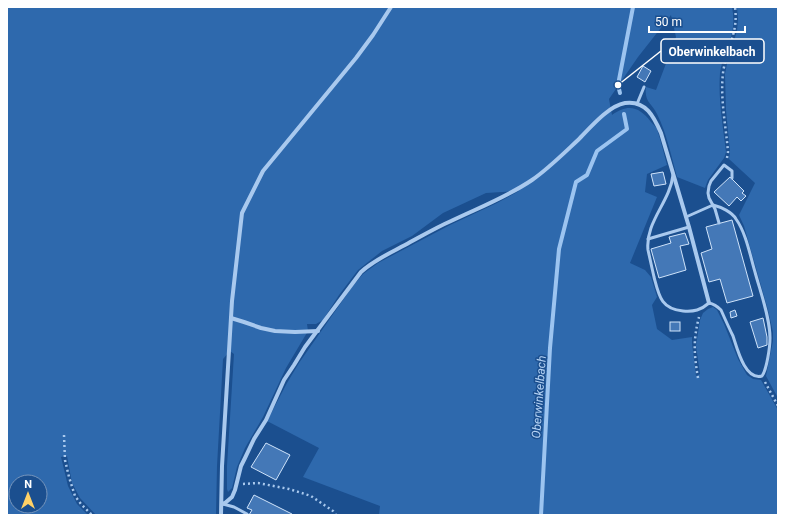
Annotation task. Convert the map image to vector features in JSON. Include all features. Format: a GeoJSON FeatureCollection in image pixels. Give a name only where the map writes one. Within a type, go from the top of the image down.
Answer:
{"type":"FeatureCollection","features":[{"type":"Feature","properties":{"kind":"street"},"geometry":{"type":"LineString","coordinates":[[221,515],[223,448],[232,302],[242,213],[263,171],[356,58],[391,7]]}},
{"type":"Feature","properties":{"kind":"street"},"geometry":{"type":"LineString","coordinates":[[222,504],[232,497],[241,466],[248,450],[266,420],[284,380],[305,347],[355,279],[368,266],[390,253],[449,222],[520,188],[542,172],[609,111],[618,105],[623,103],[642,105],[656,121],[661,133],[689,227],[709,303]]}},
{"type":"Feature","properties":{"kind":"street"},"geometry":{"type":"LineString","coordinates":[[231,318],[275,331],[318,331]]}},
{"type":"Feature","properties":{"kind":"lane"},"geometry":{"type":"LineString","coordinates":[[637,104],[644,87]]}},
{"type":"Feature","properties":{"kind":"lane"},"geometry":{"type":"LineString","coordinates":[[719,222],[708,195],[709,186],[724,165],[732,171],[732,178]]}},
{"type":"Feature","properties":{"kind":"lane"},"geometry":{"type":"LineString","coordinates":[[673,173],[670,188],[654,219],[648,239],[648,250],[656,287],[660,298],[667,306],[676,310],[693,311],[701,309],[709,303],[715,305],[721,310],[745,367],[752,375],[759,377],[762,376],[765,371],[770,348],[768,320],[746,242],[739,223],[733,215],[713,205]]}},
{"type":"Feature","properties":{"kind":"lane"},"geometry":{"type":"LineString","coordinates":[[686,217],[713,205]]}},
{"type":"Feature","properties":{"kind":"lane"},"geometry":{"type":"LineString","coordinates":[[648,239],[689,227]]}},
{"type":"Feature","properties":{"kind":"lane"},"geometry":{"type":"LineString","coordinates":[[222,504],[234,507],[247,514]]}},
{"type":"Feature","properties":{"kind":"path"},"geometry":{"type":"LineString","coordinates":[[724,165],[728,152],[722,83],[726,59],[735,30],[735,7]]}},
{"type":"Feature","properties":{"kind":"path"},"geometry":{"type":"LineString","coordinates":[[698,378],[694,340],[701,309]]}},
{"type":"Feature","properties":{"kind":"path"},"geometry":{"type":"LineString","coordinates":[[762,376],[778,406]]}},
{"type":"Feature","properties":{"kind":"path"},"geometry":{"type":"LineString","coordinates":[[64,435],[65,460],[68,477],[75,496],[92,515]]}},
{"type":"Feature","properties":{"kind":"path"},"geometry":{"type":"LineString","coordinates":[[236,485],[258,483],[289,489],[311,496],[333,511],[336,515]]}},
{"type":"Feature","properties":{"kind":"shaded area"},"geometry":{"type":"Polygon","coordinates":[[[7,7],[732,7],[733,30],[720,73],[721,112],[726,152],[724,158],[708,180],[705,188],[677,177],[664,129],[646,96],[646,87],[656,90],[676,37],[671,15],[638,57],[609,99],[612,115],[623,109],[633,108],[643,113],[647,117],[657,129],[667,165],[647,174],[645,192],[657,197],[630,263],[645,270],[651,277],[657,297],[652,305],[657,329],[672,340],[692,337],[696,376],[700,374],[696,346],[700,320],[703,313],[713,307],[717,310],[724,324],[738,359],[747,375],[753,379],[761,380],[778,410],[778,515],[379,515],[380,506],[303,477],[319,448],[267,421],[299,363],[352,287],[363,274],[378,263],[519,191],[486,193],[443,213],[412,236],[382,251],[358,270],[339,295],[323,320],[316,324],[307,324],[308,331],[286,368],[263,417],[245,448],[237,467],[232,488],[228,492],[227,466],[234,354],[230,351],[223,359],[216,515],[96,515],[80,498],[72,483],[67,456],[61,457],[68,486],[77,504],[88,515],[7,515],[7,7]]]}},
{"type":"Feature","properties":{"kind":"shaded area"},"geometry":{"type":"Polygon","coordinates":[[[737,7],[778,7],[778,398],[766,376],[773,341],[773,332],[744,226],[739,215],[755,183],[729,159],[730,152],[726,110],[725,74],[737,31],[737,7]]]}},
{"type":"Feature","properties":{"kind":"building"},"geometry":{"type":"Polygon","coordinates":[[[643,66],[651,71],[645,82],[637,77],[643,66]]]}},
{"type":"Feature","properties":{"kind":"building"},"geometry":{"type":"Polygon","coordinates":[[[663,172],[666,184],[654,186],[651,174],[663,172]]]}},
{"type":"Feature","properties":{"kind":"building"},"geometry":{"type":"Polygon","coordinates":[[[730,177],[744,191],[742,193],[746,196],[741,201],[737,197],[729,206],[714,192],[730,177]]]}},
{"type":"Feature","properties":{"kind":"building"},"geometry":{"type":"Polygon","coordinates":[[[732,220],[753,296],[727,303],[720,279],[709,282],[701,253],[712,249],[706,227],[732,220]]]}},
{"type":"Feature","properties":{"kind":"building"},"geometry":{"type":"Polygon","coordinates":[[[685,233],[689,244],[680,246],[686,270],[659,278],[651,249],[671,243],[669,237],[685,233]]]}},
{"type":"Feature","properties":{"kind":"building"},"geometry":{"type":"Polygon","coordinates":[[[735,310],[737,316],[731,318],[730,312],[735,310]]]}},
{"type":"Feature","properties":{"kind":"building"},"geometry":{"type":"Polygon","coordinates":[[[763,318],[767,345],[758,348],[750,322],[763,318]]]}},
{"type":"Feature","properties":{"kind":"building"},"geometry":{"type":"Polygon","coordinates":[[[670,322],[680,322],[680,331],[670,331],[670,322]]]}},
{"type":"Feature","properties":{"kind":"building"},"geometry":{"type":"Polygon","coordinates":[[[266,443],[290,455],[276,480],[251,467],[266,443]]]}},
{"type":"Feature","properties":{"kind":"building"},"geometry":{"type":"Polygon","coordinates":[[[254,495],[292,514],[249,515],[252,510],[247,508],[254,495]]]}},
{"type":"Feature","properties":{"kind":"waterway","name":"Oberwinkelbach"},"geometry":{"type":"LineString","coordinates":[[620,93],[618,85],[633,7]]}},
{"type":"Feature","properties":{"kind":"waterway","name":"Oberwinkelbach"},"geometry":{"type":"LineString","coordinates":[[541,515],[550,348],[559,249],[576,182],[587,175],[597,151],[627,129],[624,114]]}},
{"type":"Feature","properties":{"kind":"place","name":"Oberwinkelbach"},"geometry":{"type":"Point","coordinates":[618,85]}}]}
